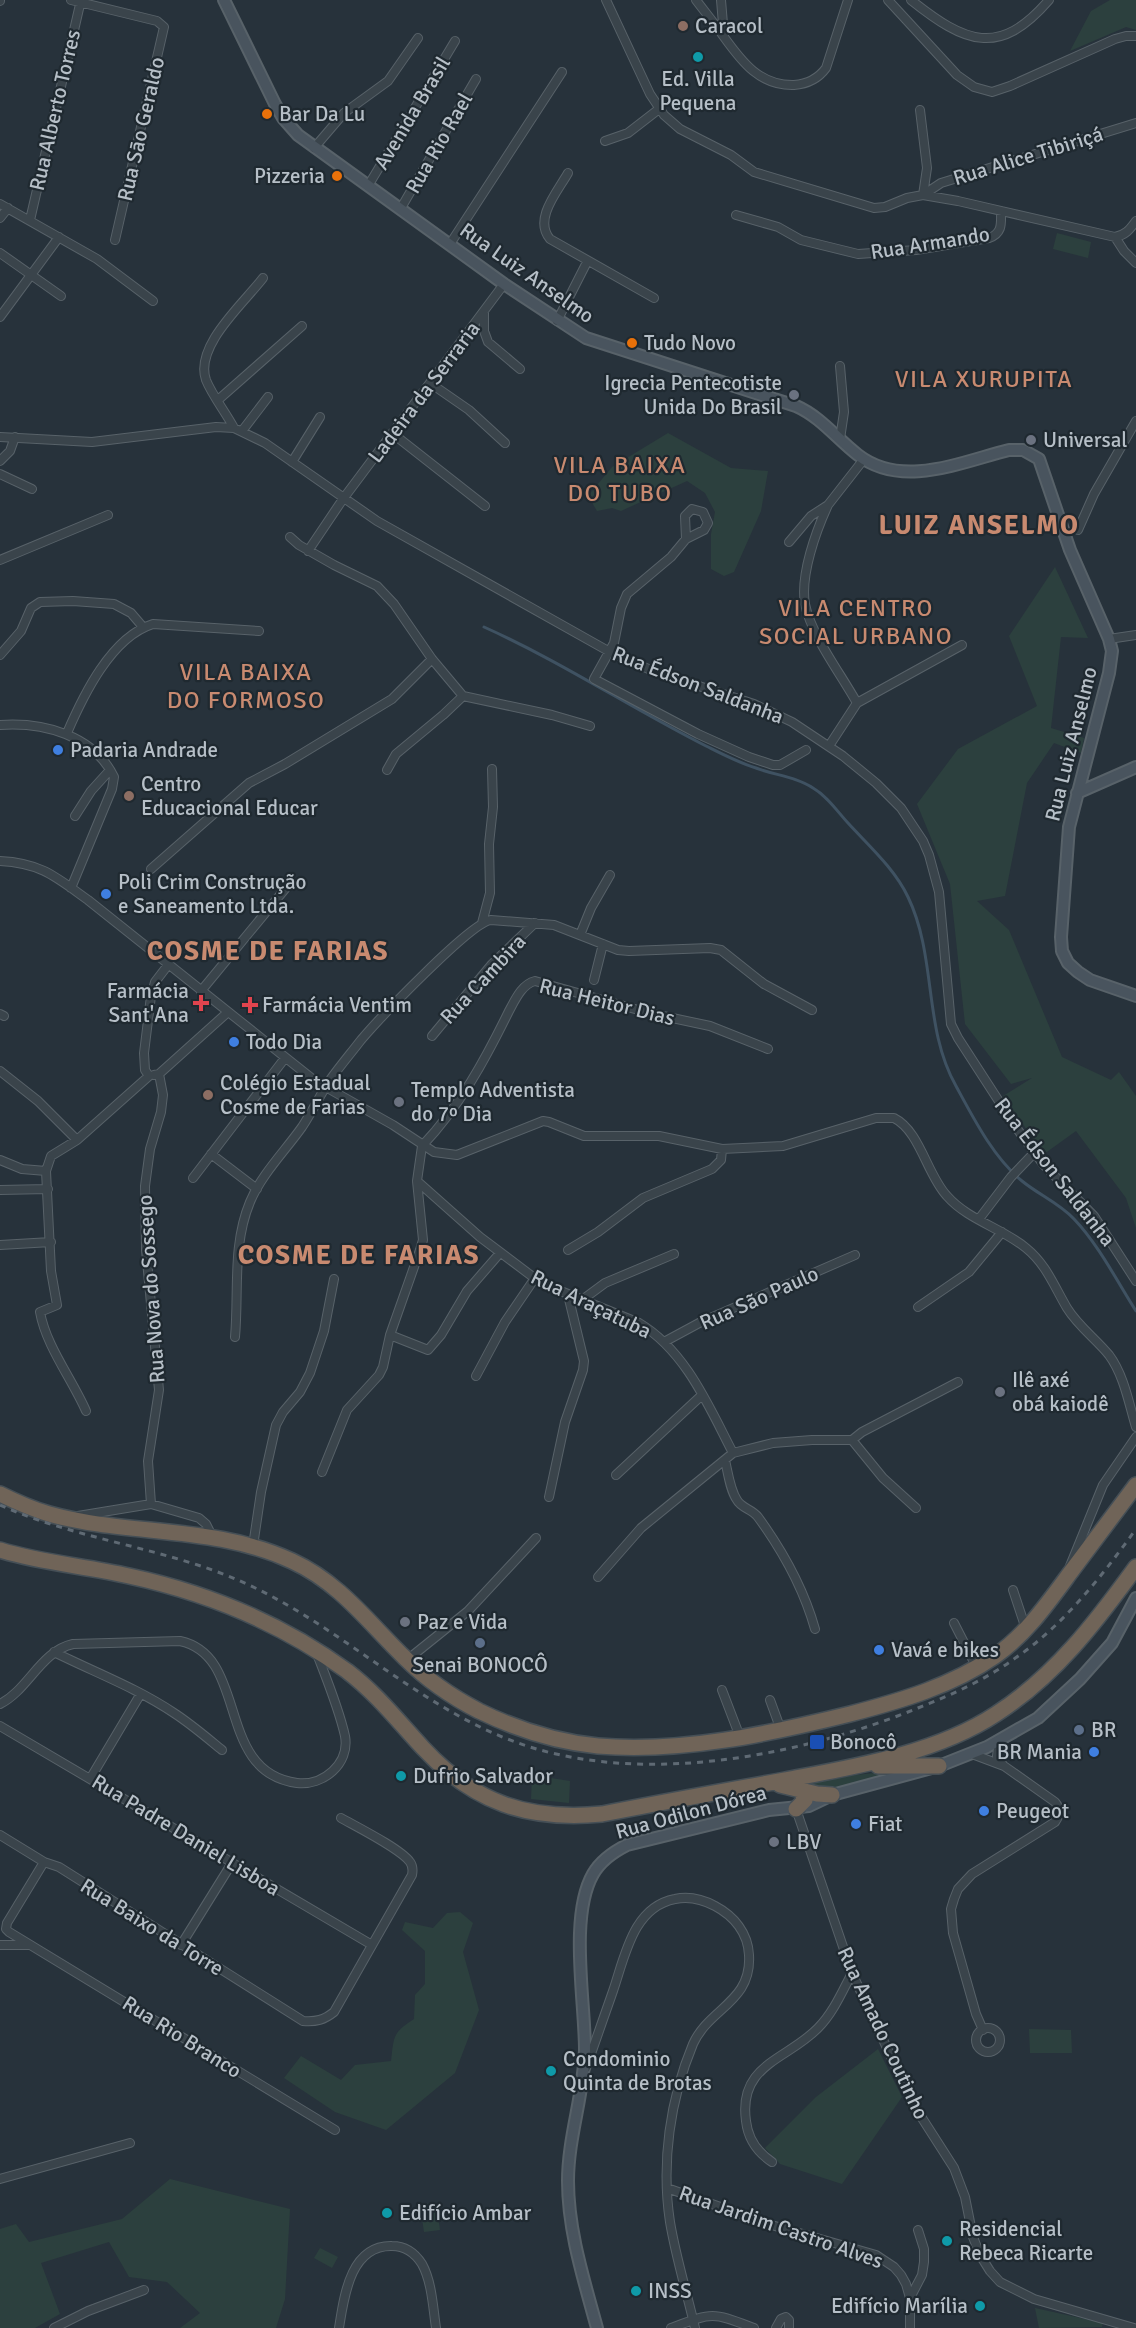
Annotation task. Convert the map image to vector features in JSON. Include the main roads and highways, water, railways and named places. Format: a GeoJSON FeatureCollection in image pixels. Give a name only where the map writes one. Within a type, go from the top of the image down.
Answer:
{"type":"FeatureCollection","features":[{"type":"Feature","properties":{"kind":"highway"},"geometry":{"type":"LineString","coordinates":[[0,1494],[34,1509],[67,1518],[213,1538],[253,1546],[291,1560],[325,1579],[353,1603],[407,1660],[440,1687],[477,1710],[559,1740],[597,1746],[640,1747],[740,1737],[781,1730],[906,1698],[977,1668],[1009,1646],[1026,1629],[1136,1485]]}},
{"type":"Feature","properties":{"kind":"highway"},"geometry":{"type":"LineString","coordinates":[[0,1550],[136,1578],[208,1598],[264,1620],[315,1650],[378,1697],[438,1763],[464,1785],[484,1797],[525,1812],[565,1816],[602,1814],[851,1767],[950,1737],[995,1715],[1055,1667],[1076,1646],[1136,1567]]}},
{"type":"Feature","properties":{"kind":"highway"},"geometry":{"type":"LineString","coordinates":[[851,1767],[939,1766]]}},
{"type":"Feature","properties":{"kind":"highway"},"geometry":{"type":"LineString","coordinates":[[769,1783],[801,1788],[817,1794],[832,1795]]}},
{"type":"Feature","properties":{"kind":"highway"},"geometry":{"type":"LineString","coordinates":[[796,1809],[805,1800],[801,1788]]}},
{"type":"Feature","properties":{"kind":"waterway"},"geometry":{"type":"LineString","coordinates":[[484,627],[712,749],[750,766],[807,784],[827,799],[889,867],[908,897],[923,944],[934,1017],[946,1064],[977,1124],[1002,1161],[1022,1181],[1062,1208],[1083,1229],[1136,1311]]}},
{"type":"Feature","properties":{"kind":"railway"},"geometry":{"type":"LineString","coordinates":[[0,1505],[62,1527],[219,1572],[285,1604],[421,1693],[492,1732],[530,1747],[577,1758],[626,1764],[676,1764],[776,1751],[873,1725],[955,1692],[1003,1667],[1049,1631],[1081,1599],[1136,1529]]}},
{"type":"Feature","properties":{"kind":"place","name":"Caracol"},"geometry":{"type":"Point","coordinates":[683,26]}},
{"type":"Feature","properties":{"kind":"place","name":"Ed. Villa Pequena"},"geometry":{"type":"Point","coordinates":[698,57]}},
{"type":"Feature","properties":{"kind":"place","name":"Bar Da Lu"},"geometry":{"type":"Point","coordinates":[267,114]}},
{"type":"Feature","properties":{"kind":"place","name":"Pizzeria"},"geometry":{"type":"Point","coordinates":[337,176]}},
{"type":"Feature","properties":{"kind":"place","name":"Tudo Novo"},"geometry":{"type":"Point","coordinates":[632,343]}},
{"type":"Feature","properties":{"kind":"place","name":"Igrecia Pentecotiste Unida Do Brasil"},"geometry":{"type":"Point","coordinates":[794,395]}},
{"type":"Feature","properties":{"kind":"place","name":"Universal"},"geometry":{"type":"Point","coordinates":[1031,440]}},
{"type":"Feature","properties":{"kind":"place","name":"Padaria Andrade"},"geometry":{"type":"Point","coordinates":[58,750]}},
{"type":"Feature","properties":{"kind":"place","name":"Centro Educacional Educar"},"geometry":{"type":"Point","coordinates":[129,796]}},
{"type":"Feature","properties":{"kind":"place","name":"Poli Crim Construção e Saneamento Ltda."},"geometry":{"type":"Point","coordinates":[106,894]}},
{"type":"Feature","properties":{"kind":"place","name":"Farmácia Sant'Ana"},"geometry":{"type":"Point","coordinates":[201,1003]}},
{"type":"Feature","properties":{"kind":"place","name":"Farmácia Ventim"},"geometry":{"type":"Point","coordinates":[250,1005]}},
{"type":"Feature","properties":{"kind":"place","name":"Todo Dia"},"geometry":{"type":"Point","coordinates":[234,1042]}},
{"type":"Feature","properties":{"kind":"place","name":"Colégio Estadual Cosme de Farias"},"geometry":{"type":"Point","coordinates":[208,1095]}},
{"type":"Feature","properties":{"kind":"place","name":"Templo Adventista do 7º Dia"},"geometry":{"type":"Point","coordinates":[399,1102]}},
{"type":"Feature","properties":{"kind":"place","name":"Ilê axé obá kaiodê"},"geometry":{"type":"Point","coordinates":[1000,1392]}},
{"type":"Feature","properties":{"kind":"place","name":"Paz e Vida"},"geometry":{"type":"Point","coordinates":[405,1622]}},
{"type":"Feature","properties":{"kind":"place","name":"Senai BONOCÔ"},"geometry":{"type":"Point","coordinates":[480,1643]}},
{"type":"Feature","properties":{"kind":"place","name":"Vavá e bikes"},"geometry":{"type":"Point","coordinates":[879,1650]}},
{"type":"Feature","properties":{"kind":"place","name":"BR"},"geometry":{"type":"Point","coordinates":[1079,1730]}},
{"type":"Feature","properties":{"kind":"place","name":"Bonocô"},"geometry":{"type":"Point","coordinates":[817,1742]}},
{"type":"Feature","properties":{"kind":"place","name":"BR Mania"},"geometry":{"type":"Point","coordinates":[1094,1752]}},
{"type":"Feature","properties":{"kind":"place","name":"Dufrio Salvador"},"geometry":{"type":"Point","coordinates":[401,1776]}},
{"type":"Feature","properties":{"kind":"place","name":"Peugeot"},"geometry":{"type":"Point","coordinates":[984,1811]}},
{"type":"Feature","properties":{"kind":"place","name":"Fiat"},"geometry":{"type":"Point","coordinates":[856,1824]}},
{"type":"Feature","properties":{"kind":"place","name":"LBV"},"geometry":{"type":"Point","coordinates":[774,1842]}},
{"type":"Feature","properties":{"kind":"place","name":"Condominio Quinta de Brotas"},"geometry":{"type":"Point","coordinates":[551,2071]}},
{"type":"Feature","properties":{"kind":"place","name":"Edifício Ambar"},"geometry":{"type":"Point","coordinates":[387,2213]}},
{"type":"Feature","properties":{"kind":"place","name":"Residencial Rebeca Ricarte"},"geometry":{"type":"Point","coordinates":[947,2241]}},
{"type":"Feature","properties":{"kind":"place","name":"INSS"},"geometry":{"type":"Point","coordinates":[636,2291]}},
{"type":"Feature","properties":{"kind":"place","name":"Edifício Marília"},"geometry":{"type":"Point","coordinates":[980,2306]}},
{"type":"Feature","properties":{"kind":"district","name":"VILA XURUPITA"},"geometry":{"type":"Point","coordinates":[984,379]}},
{"type":"Feature","properties":{"kind":"district","name":"VILA BAIXA DO TUBO"},"geometry":{"type":"Point","coordinates":[620,479]}},
{"type":"Feature","properties":{"kind":"district","name":"LUIZ ANSELMO"},"geometry":{"type":"Point","coordinates":[979,525]}},
{"type":"Feature","properties":{"kind":"district","name":"VILA CENTRO SOCIAL URBANO"},"geometry":{"type":"Point","coordinates":[856,622]}},
{"type":"Feature","properties":{"kind":"district","name":"VILA BAIXA DO FORMOSO"},"geometry":{"type":"Point","coordinates":[246,686]}},
{"type":"Feature","properties":{"kind":"district","name":"COSME DE FARIAS"},"geometry":{"type":"Point","coordinates":[268,951]}},
{"type":"Feature","properties":{"kind":"district","name":"COSME DE FARIAS"},"geometry":{"type":"Point","coordinates":[359,1255]}}]}
